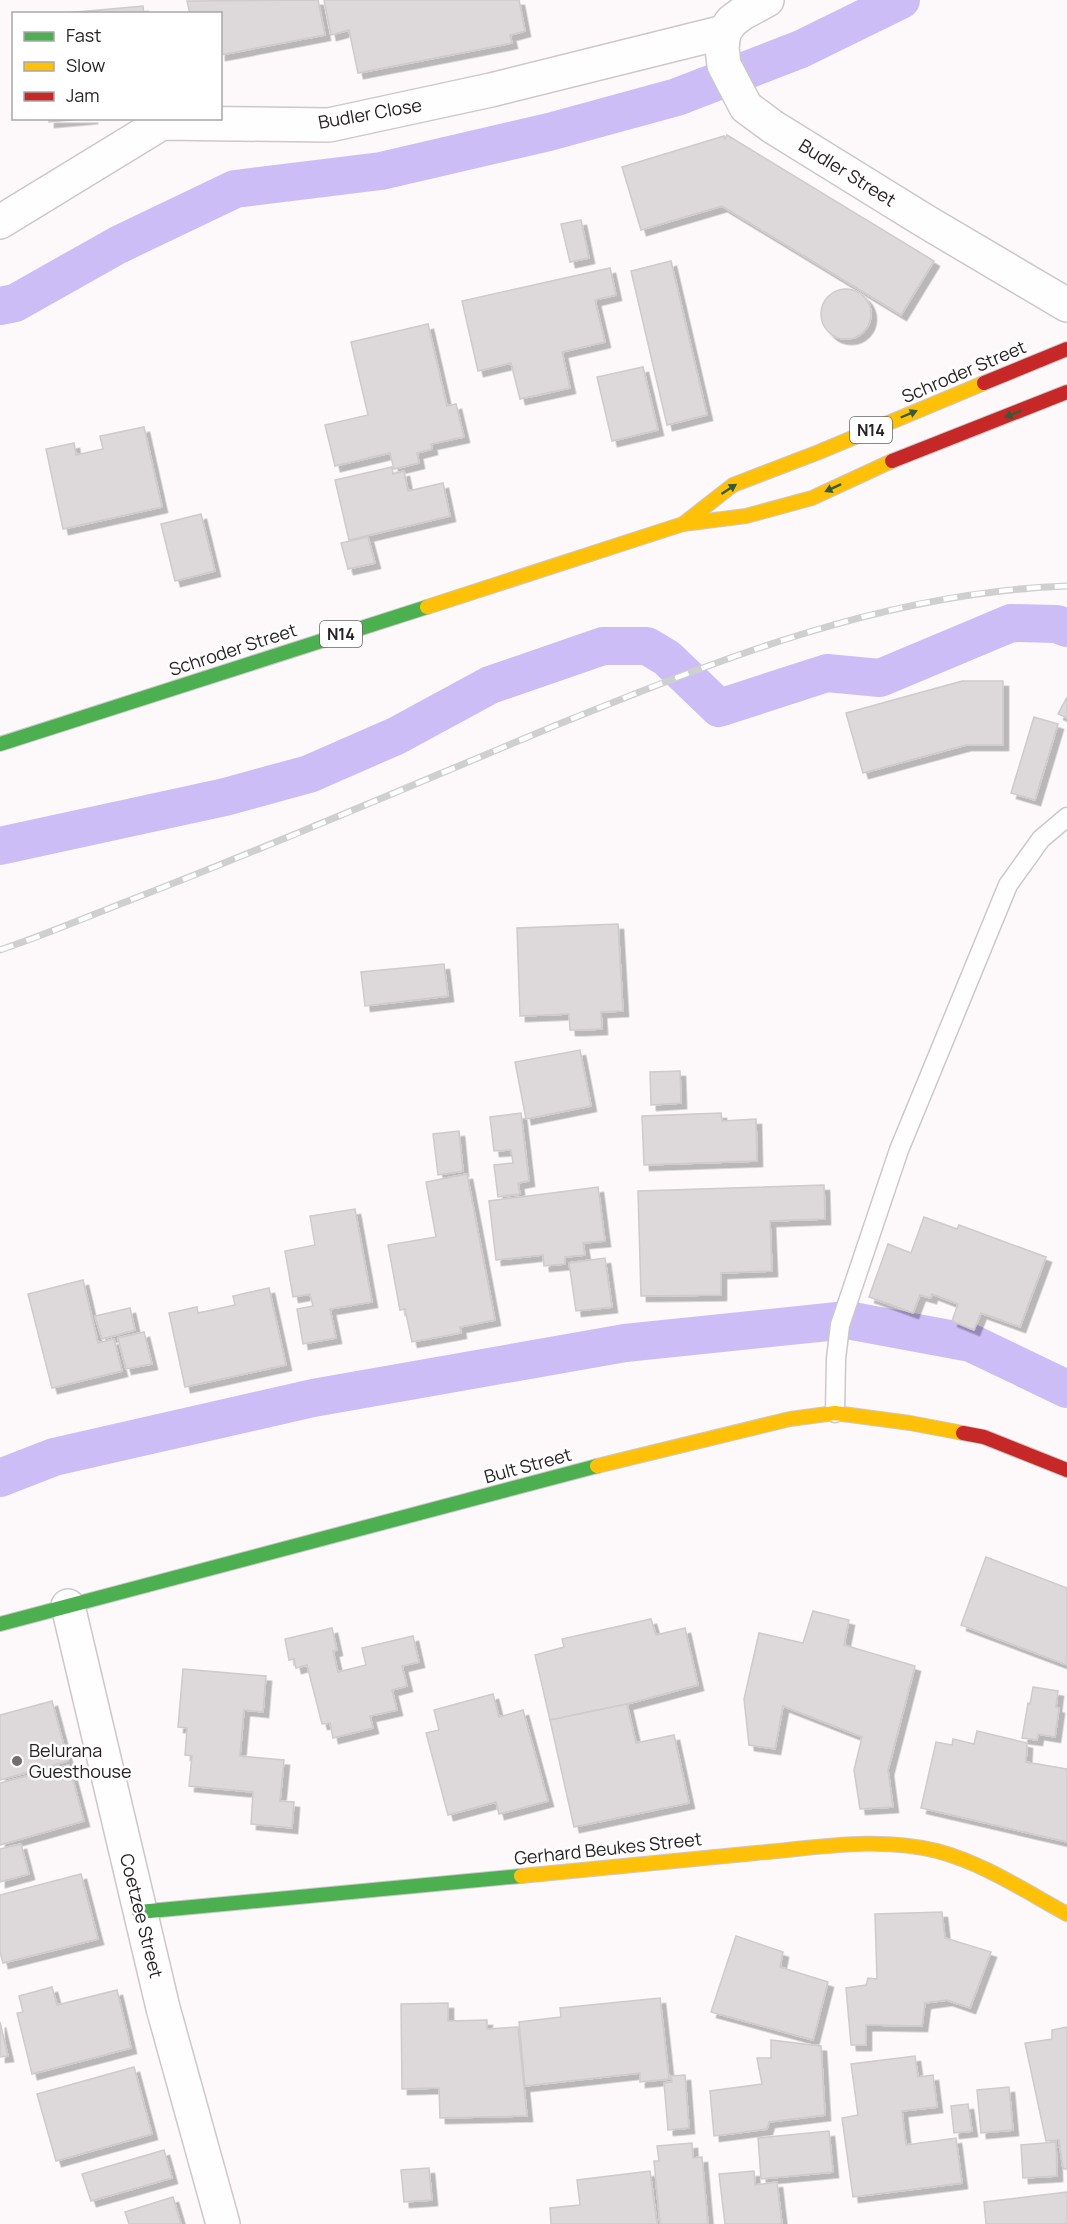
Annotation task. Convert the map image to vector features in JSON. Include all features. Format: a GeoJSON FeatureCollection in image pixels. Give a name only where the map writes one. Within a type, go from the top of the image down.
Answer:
{"type":"FeatureCollection","features":[{"type":"Feature","properties":{"kind":"main road","name":"Schroder Street"},"geometry":{"type":"LineString","coordinates":[[683,524],[733,485],[819,452],[1067,349]]}},
{"type":"Feature","properties":{"kind":"main road","name":"Schroder Street"},"geometry":{"type":"LineString","coordinates":[[0,744],[683,524],[746,516],[812,498],[868,471],[1067,392]]}},
{"type":"Feature","properties":{"kind":"main road","name":"Bult Street"},"geometry":{"type":"LineString","coordinates":[[0,1624],[662,1449],[790,1419],[835,1413],[910,1423],[984,1437],[1067,1470]]}},
{"type":"Feature","properties":{"kind":"main road","name":"Gerhard Beukes Street"},"geometry":{"type":"LineString","coordinates":[[139,1912],[822,1847],[875,1844],[919,1847],[973,1864],[1067,1914]]}},
{"type":"Feature","properties":{"kind":"street"},"geometry":{"type":"LineString","coordinates":[[724,32],[732,21],[767,0]]}},
{"type":"Feature","properties":{"kind":"street","name":"Budler Street"},"geometry":{"type":"LineString","coordinates":[[724,32],[722,48],[724,66],[746,107],[773,127],[934,227],[1067,305]]}},
{"type":"Feature","properties":{"kind":"street","name":"Budler Close"},"geometry":{"type":"LineString","coordinates":[[0,222],[162,123],[329,125],[492,90],[724,32]]}},
{"type":"Feature","properties":{"kind":"street","name":"Coetzee Street"},"geometry":{"type":"LineString","coordinates":[[68,1606],[163,2008],[223,2224]]}},
{"type":"Feature","properties":{"kind":"lane"},"geometry":{"type":"LineString","coordinates":[[835,1413],[838,1340],[844,1311],[899,1150],[1008,885],[1041,839],[1067,817]]}},
{"type":"Feature","properties":{"kind":"building"},"geometry":{"type":"Polygon","coordinates":[[[318,0],[325,35],[222,55],[222,12],[190,12],[187,1],[318,0]]]}},
{"type":"Feature","properties":{"kind":"building"},"geometry":{"type":"Polygon","coordinates":[[[324,0],[519,0],[525,31],[510,35],[512,43],[358,73],[349,30],[331,35],[324,0]]]}},
{"type":"Feature","properties":{"kind":"building"},"geometry":{"type":"Polygon","coordinates":[[[143,6],[144,12],[76,12],[143,6]]]}},
{"type":"Feature","properties":{"kind":"building"},"geometry":{"type":"Polygon","coordinates":[[[727,135],[934,261],[901,315],[722,206],[641,230],[622,167],[724,136],[725,139],[727,135]]]}},
{"type":"Feature","properties":{"kind":"building"},"geometry":{"type":"Polygon","coordinates":[[[581,220],[589,258],[570,262],[561,224],[581,220]]]}},
{"type":"Feature","properties":{"kind":"building"},"geometry":{"type":"Polygon","coordinates":[[[671,261],[707,415],[667,425],[631,271],[671,261]]]}},
{"type":"Feature","properties":{"kind":"building"},"geometry":{"type":"Polygon","coordinates":[[[610,268],[616,295],[595,300],[605,342],[562,352],[570,388],[520,399],[511,363],[478,371],[462,301],[610,268]]]}},
{"type":"Feature","properties":{"kind":"building"},"geometry":{"type":"Polygon","coordinates":[[[841,289],[851,289],[864,296],[871,309],[871,319],[864,332],[851,339],[841,339],[832,335],[825,328],[821,319],[821,309],[825,300],[832,293],[841,289]]]}},
{"type":"Feature","properties":{"kind":"building"},"geometry":{"type":"Polygon","coordinates":[[[428,324],[447,406],[456,404],[464,437],[431,444],[432,449],[417,453],[419,463],[394,469],[390,453],[335,466],[325,425],[368,415],[351,342],[428,324]]]}},
{"type":"Feature","properties":{"kind":"building"},"geometry":{"type":"Polygon","coordinates":[[[643,367],[658,430],[612,441],[597,377],[643,367]]]}},
{"type":"Feature","properties":{"kind":"building"},"geometry":{"type":"Polygon","coordinates":[[[144,427],[162,507],[63,529],[46,449],[74,443],[76,455],[103,449],[100,436],[144,427]]]}},
{"type":"Feature","properties":{"kind":"building"},"geometry":{"type":"Polygon","coordinates":[[[392,467],[393,474],[404,471],[408,491],[443,483],[450,516],[349,540],[335,480],[392,467]]]}},
{"type":"Feature","properties":{"kind":"building"},"geometry":{"type":"Polygon","coordinates":[[[201,514],[215,571],[175,581],[161,524],[201,514]]]}},
{"type":"Feature","properties":{"kind":"building"},"geometry":{"type":"Polygon","coordinates":[[[368,537],[375,563],[348,569],[341,543],[368,537]]]}},
{"type":"Feature","properties":{"kind":"building"},"geometry":{"type":"Polygon","coordinates":[[[962,681],[1003,681],[1003,745],[966,745],[863,773],[846,713],[962,681]]]}},
{"type":"Feature","properties":{"kind":"building"},"geometry":{"type":"Polygon","coordinates":[[[1067,697],[1067,718],[1058,714],[1067,697]]]}},
{"type":"Feature","properties":{"kind":"building"},"geometry":{"type":"Polygon","coordinates":[[[1034,717],[1058,724],[1035,800],[1011,793],[1034,717]]]}},
{"type":"Feature","properties":{"kind":"building"},"geometry":{"type":"Polygon","coordinates":[[[618,924],[623,1011],[601,1012],[602,1029],[570,1030],[569,1014],[520,1016],[517,928],[618,924]]]}},
{"type":"Feature","properties":{"kind":"building"},"geometry":{"type":"Polygon","coordinates":[[[444,964],[448,996],[365,1006],[361,972],[444,964]]]}},
{"type":"Feature","properties":{"kind":"building"},"geometry":{"type":"Polygon","coordinates":[[[580,1050],[591,1106],[526,1119],[515,1062],[580,1050]]]}},
{"type":"Feature","properties":{"kind":"building"},"geometry":{"type":"Polygon","coordinates":[[[680,1071],[681,1103],[651,1105],[650,1072],[680,1071]]]}},
{"type":"Feature","properties":{"kind":"building"},"geometry":{"type":"Polygon","coordinates":[[[521,1113],[529,1181],[518,1183],[520,1194],[498,1197],[494,1165],[513,1163],[511,1150],[494,1151],[490,1117],[521,1113]]]}},
{"type":"Feature","properties":{"kind":"building"},"geometry":{"type":"Polygon","coordinates":[[[721,1113],[722,1121],[756,1119],[757,1161],[644,1165],[642,1116],[721,1113]]]}},
{"type":"Feature","properties":{"kind":"building"},"geometry":{"type":"Polygon","coordinates":[[[459,1131],[463,1171],[438,1175],[433,1134],[459,1131]]]}},
{"type":"Feature","properties":{"kind":"building"},"geometry":{"type":"Polygon","coordinates":[[[467,1174],[495,1320],[460,1327],[461,1333],[412,1342],[405,1309],[400,1310],[388,1245],[436,1237],[426,1182],[467,1174]]]}},
{"type":"Feature","properties":{"kind":"building"},"geometry":{"type":"Polygon","coordinates":[[[824,1185],[825,1219],[770,1221],[772,1271],[721,1273],[721,1295],[641,1296],[638,1191],[824,1185]]]}},
{"type":"Feature","properties":{"kind":"building"},"geometry":{"type":"Polygon","coordinates":[[[598,1187],[605,1241],[583,1243],[585,1255],[565,1257],[565,1264],[544,1266],[543,1255],[496,1260],[489,1201],[598,1187]]]}},
{"type":"Feature","properties":{"kind":"building"},"geometry":{"type":"Polygon","coordinates":[[[355,1209],[372,1302],[330,1309],[336,1338],[303,1344],[297,1309],[313,1306],[310,1294],[293,1297],[285,1251],[315,1245],[310,1216],[355,1209]]]}},
{"type":"Feature","properties":{"kind":"building"},"geometry":{"type":"Polygon","coordinates":[[[924,1217],[957,1229],[959,1225],[1046,1257],[1020,1327],[981,1313],[974,1330],[952,1321],[958,1304],[932,1294],[931,1298],[920,1295],[913,1313],[869,1297],[888,1244],[911,1253],[924,1217]]]}},
{"type":"Feature","properties":{"kind":"building"},"geometry":{"type":"Polygon","coordinates":[[[605,1258],[612,1307],[576,1311],[569,1263],[605,1258]]]}},
{"type":"Feature","properties":{"kind":"building"},"geometry":{"type":"Polygon","coordinates":[[[83,1280],[98,1343],[114,1339],[122,1371],[52,1388],[28,1294],[83,1280]]]}},
{"type":"Feature","properties":{"kind":"building"},"geometry":{"type":"Polygon","coordinates":[[[269,1288],[286,1365],[185,1387],[169,1313],[197,1307],[198,1313],[235,1305],[233,1296],[269,1288]]]}},
{"type":"Feature","properties":{"kind":"building"},"geometry":{"type":"Polygon","coordinates":[[[130,1308],[135,1330],[102,1339],[95,1316],[130,1308]]]}},
{"type":"Feature","properties":{"kind":"building"},"geometry":{"type":"Polygon","coordinates":[[[144,1332],[152,1364],[126,1369],[118,1338],[144,1332]]]}},
{"type":"Feature","properties":{"kind":"building"},"geometry":{"type":"Polygon","coordinates":[[[986,1557],[1067,1588],[1067,1665],[961,1625],[986,1557]]]}},
{"type":"Feature","properties":{"kind":"building"},"geometry":{"type":"Polygon","coordinates":[[[813,1611],[849,1620],[844,1645],[915,1666],[888,1770],[893,1807],[860,1809],[854,1770],[862,1737],[783,1706],[775,1749],[749,1745],[744,1699],[759,1633],[803,1643],[813,1611]]]}},
{"type":"Feature","properties":{"kind":"building"},"geometry":{"type":"Polygon","coordinates":[[[651,1619],[656,1635],[685,1628],[698,1685],[627,1704],[550,1720],[535,1655],[564,1647],[562,1639],[651,1619]]]}},
{"type":"Feature","properties":{"kind":"building"},"geometry":{"type":"Polygon","coordinates":[[[332,1628],[337,1650],[333,1651],[338,1672],[366,1665],[362,1648],[413,1636],[419,1662],[402,1666],[407,1686],[392,1690],[397,1710],[370,1716],[373,1728],[333,1738],[330,1723],[322,1724],[307,1665],[296,1668],[294,1659],[289,1660],[285,1639],[332,1628]]]}},
{"type":"Feature","properties":{"kind":"building"},"geometry":{"type":"Polygon","coordinates":[[[183,1669],[266,1676],[263,1712],[244,1710],[240,1756],[284,1760],[280,1801],[294,1802],[292,1828],[251,1824],[253,1792],[189,1786],[192,1756],[185,1755],[187,1728],[178,1727],[183,1669]]]}},
{"type":"Feature","properties":{"kind":"building"},"geometry":{"type":"Polygon","coordinates":[[[1033,1687],[1058,1691],[1056,1707],[1059,1708],[1055,1737],[1038,1734],[1037,1740],[1022,1738],[1033,1687]]]}},
{"type":"Feature","properties":{"kind":"building"},"geometry":{"type":"Polygon","coordinates":[[[493,1694],[499,1717],[523,1710],[548,1801],[499,1814],[496,1802],[448,1815],[426,1733],[439,1730],[434,1710],[493,1694]]]}},
{"type":"Feature","properties":{"kind":"building"},"geometry":{"type":"Polygon","coordinates":[[[52,1701],[68,1761],[0,1780],[0,1715],[52,1701]]]}},
{"type":"Feature","properties":{"kind":"building"},"geometry":{"type":"Polygon","coordinates":[[[627,1704],[636,1743],[674,1735],[689,1803],[574,1827],[550,1720],[627,1704]]]}},
{"type":"Feature","properties":{"kind":"building"},"geometry":{"type":"Polygon","coordinates":[[[977,1731],[1027,1743],[1026,1762],[1067,1769],[1067,1842],[921,1808],[936,1742],[952,1745],[953,1739],[974,1744],[977,1731]]]}},
{"type":"Feature","properties":{"kind":"building"},"geometry":{"type":"Polygon","coordinates":[[[69,1765],[84,1821],[0,1845],[0,1783],[69,1765]]]}},
{"type":"Feature","properties":{"kind":"building"},"geometry":{"type":"Polygon","coordinates":[[[21,1844],[29,1874],[0,1882],[0,1849],[21,1844]]]}},
{"type":"Feature","properties":{"kind":"building"},"geometry":{"type":"Polygon","coordinates":[[[81,1874],[98,1939],[3,1963],[0,1952],[0,1895],[81,1874]]]}},
{"type":"Feature","properties":{"kind":"building"},"geometry":{"type":"Polygon","coordinates":[[[942,1912],[945,1938],[991,1952],[970,2008],[947,2000],[925,2003],[922,2026],[866,2025],[866,2045],[851,2045],[846,1988],[866,1985],[868,1978],[877,1979],[875,1914],[942,1912]]]}},
{"type":"Feature","properties":{"kind":"building"},"geometry":{"type":"Polygon","coordinates":[[[736,1936],[783,1952],[780,1967],[828,1982],[813,2040],[711,2012],[736,1936]]]}},
{"type":"Feature","properties":{"kind":"building"},"geometry":{"type":"Polygon","coordinates":[[[52,1987],[57,2005],[117,1990],[131,2048],[32,2074],[17,2013],[23,2012],[19,1996],[52,1987]]]}},
{"type":"Feature","properties":{"kind":"building"},"geometry":{"type":"Polygon","coordinates":[[[660,1998],[669,2079],[640,2082],[640,2073],[525,2086],[519,2022],[561,2017],[560,2008],[660,1998]]]}},
{"type":"Feature","properties":{"kind":"building"},"geometry":{"type":"Polygon","coordinates":[[[448,2003],[448,2021],[487,2020],[487,2029],[518,2027],[527,2116],[440,2118],[439,2088],[402,2089],[401,2004],[448,2003]]]}},
{"type":"Feature","properties":{"kind":"building"},"geometry":{"type":"Polygon","coordinates":[[[0,2022],[8,2056],[0,2057],[0,2022]]]}},
{"type":"Feature","properties":{"kind":"building"},"geometry":{"type":"Polygon","coordinates":[[[1067,2027],[1067,2169],[1063,2169],[1059,2140],[1046,2141],[1025,2043],[1052,2039],[1052,2030],[1067,2027]]]}},
{"type":"Feature","properties":{"kind":"building"},"geometry":{"type":"Polygon","coordinates":[[[771,2040],[821,2046],[825,2115],[769,2122],[767,2129],[714,2136],[710,2091],[762,2084],[757,2058],[771,2058],[771,2040]]]}},
{"type":"Feature","properties":{"kind":"building"},"geometry":{"type":"Polygon","coordinates":[[[915,2056],[918,2077],[933,2075],[937,2107],[902,2111],[906,2145],[956,2138],[962,2183],[853,2197],[842,2118],[858,2115],[851,2064],[915,2056]]]}},
{"type":"Feature","properties":{"kind":"building"},"geometry":{"type":"Polygon","coordinates":[[[134,2067],[152,2134],[56,2161],[37,2094],[134,2067]]]}},
{"type":"Feature","properties":{"kind":"building"},"geometry":{"type":"Polygon","coordinates":[[[685,2075],[689,2128],[668,2130],[664,2083],[672,2082],[671,2076],[685,2075]]]}},
{"type":"Feature","properties":{"kind":"building"},"geometry":{"type":"Polygon","coordinates":[[[1009,2087],[1013,2130],[981,2133],[977,2090],[1009,2087]]]}},
{"type":"Feature","properties":{"kind":"building"},"geometry":{"type":"Polygon","coordinates":[[[968,2104],[972,2131],[954,2133],[951,2106],[968,2104]]]}},
{"type":"Feature","properties":{"kind":"building"},"geometry":{"type":"Polygon","coordinates":[[[829,2131],[833,2172],[761,2179],[758,2138],[829,2131]]]}},
{"type":"Feature","properties":{"kind":"building"},"geometry":{"type":"Polygon","coordinates":[[[1056,2142],[1057,2176],[1023,2178],[1021,2145],[1056,2142]]]}},
{"type":"Feature","properties":{"kind":"building"},"geometry":{"type":"Polygon","coordinates":[[[692,2143],[693,2158],[702,2157],[708,2224],[660,2224],[654,2161],[659,2161],[657,2146],[692,2143]]]}},
{"type":"Feature","properties":{"kind":"building"},"geometry":{"type":"Polygon","coordinates":[[[164,2150],[172,2178],[91,2201],[82,2174],[164,2150]]]}},
{"type":"Feature","properties":{"kind":"building"},"geometry":{"type":"Polygon","coordinates":[[[429,2168],[432,2200],[404,2202],[401,2170],[429,2168]]]}},
{"type":"Feature","properties":{"kind":"building"},"geometry":{"type":"Polygon","coordinates":[[[650,2171],[657,2224],[551,2224],[550,2208],[580,2205],[577,2180],[650,2171]]]}},
{"type":"Feature","properties":{"kind":"building"},"geometry":{"type":"Polygon","coordinates":[[[754,2171],[755,2185],[777,2182],[782,2224],[725,2224],[719,2174],[754,2171]]]}},
{"type":"Feature","properties":{"kind":"building"},"geometry":{"type":"Polygon","coordinates":[[[1067,2192],[1067,2224],[986,2224],[984,2202],[1067,2192]]]}},
{"type":"Feature","properties":{"kind":"building"},"geometry":{"type":"Polygon","coordinates":[[[173,2197],[181,2224],[129,2224],[125,2212],[173,2197]]]}},
{"type":"Feature","properties":{"kind":"waterway"},"geometry":{"type":"LineString","coordinates":[[0,306],[15,303],[118,245],[235,189],[381,171],[549,132],[677,97],[801,49],[901,0]]}},
{"type":"Feature","properties":{"kind":"waterway"},"geometry":{"type":"LineString","coordinates":[[0,846],[225,797],[309,774],[396,736],[490,685],[603,646],[647,646],[667,658],[719,708],[827,673],[880,678],[1011,623],[1057,624],[1067,628]]}},
{"type":"Feature","properties":{"kind":"waterway"},"geometry":{"type":"LineString","coordinates":[[0,1478],[54,1457],[313,1398],[625,1343],[847,1320],[971,1343],[1067,1389]]}},
{"type":"Feature","properties":{"kind":"railway"},"geometry":{"type":"LineString","coordinates":[[0,950],[240,857],[621,699],[745,653],[807,632],[935,601],[1001,591],[1067,586]]}},
{"type":"Feature","properties":{"kind":"traffic: fast"},"geometry":{"type":"LineString","coordinates":[[0,744],[427,607]]}},
{"type":"Feature","properties":{"kind":"traffic: fast"},"geometry":{"type":"LineString","coordinates":[[0,1624],[597,1466]]}},
{"type":"Feature","properties":{"kind":"traffic: fast"},"geometry":{"type":"LineString","coordinates":[[139,1912],[521,1876]]}},
{"type":"Feature","properties":{"kind":"traffic: slow"},"geometry":{"type":"LineString","coordinates":[[683,524],[733,485],[819,452],[984,383]]}},
{"type":"Feature","properties":{"kind":"traffic: slow"},"geometry":{"type":"LineString","coordinates":[[427,607],[683,524],[746,516],[812,498],[892,461]]}},
{"type":"Feature","properties":{"kind":"traffic: slow"},"geometry":{"type":"LineString","coordinates":[[597,1466],[790,1419],[835,1413],[963,1433]]}},
{"type":"Feature","properties":{"kind":"traffic: slow"},"geometry":{"type":"LineString","coordinates":[[521,1876],[846,1844],[892,1844],[954,1856],[1003,1878],[1067,1914]]}},
{"type":"Feature","properties":{"kind":"traffic: jam"},"geometry":{"type":"LineString","coordinates":[[984,383],[1067,349]]}},
{"type":"Feature","properties":{"kind":"traffic: jam"},"geometry":{"type":"LineString","coordinates":[[892,461],[1067,392]]}},
{"type":"Feature","properties":{"kind":"traffic: jam"},"geometry":{"type":"LineString","coordinates":[[963,1433],[984,1437],[1067,1470]]}},
{"type":"Feature","properties":{"kind":"place","name":"Belurana Guesthouse"},"geometry":{"type":"Point","coordinates":[17,1761]}}]}
